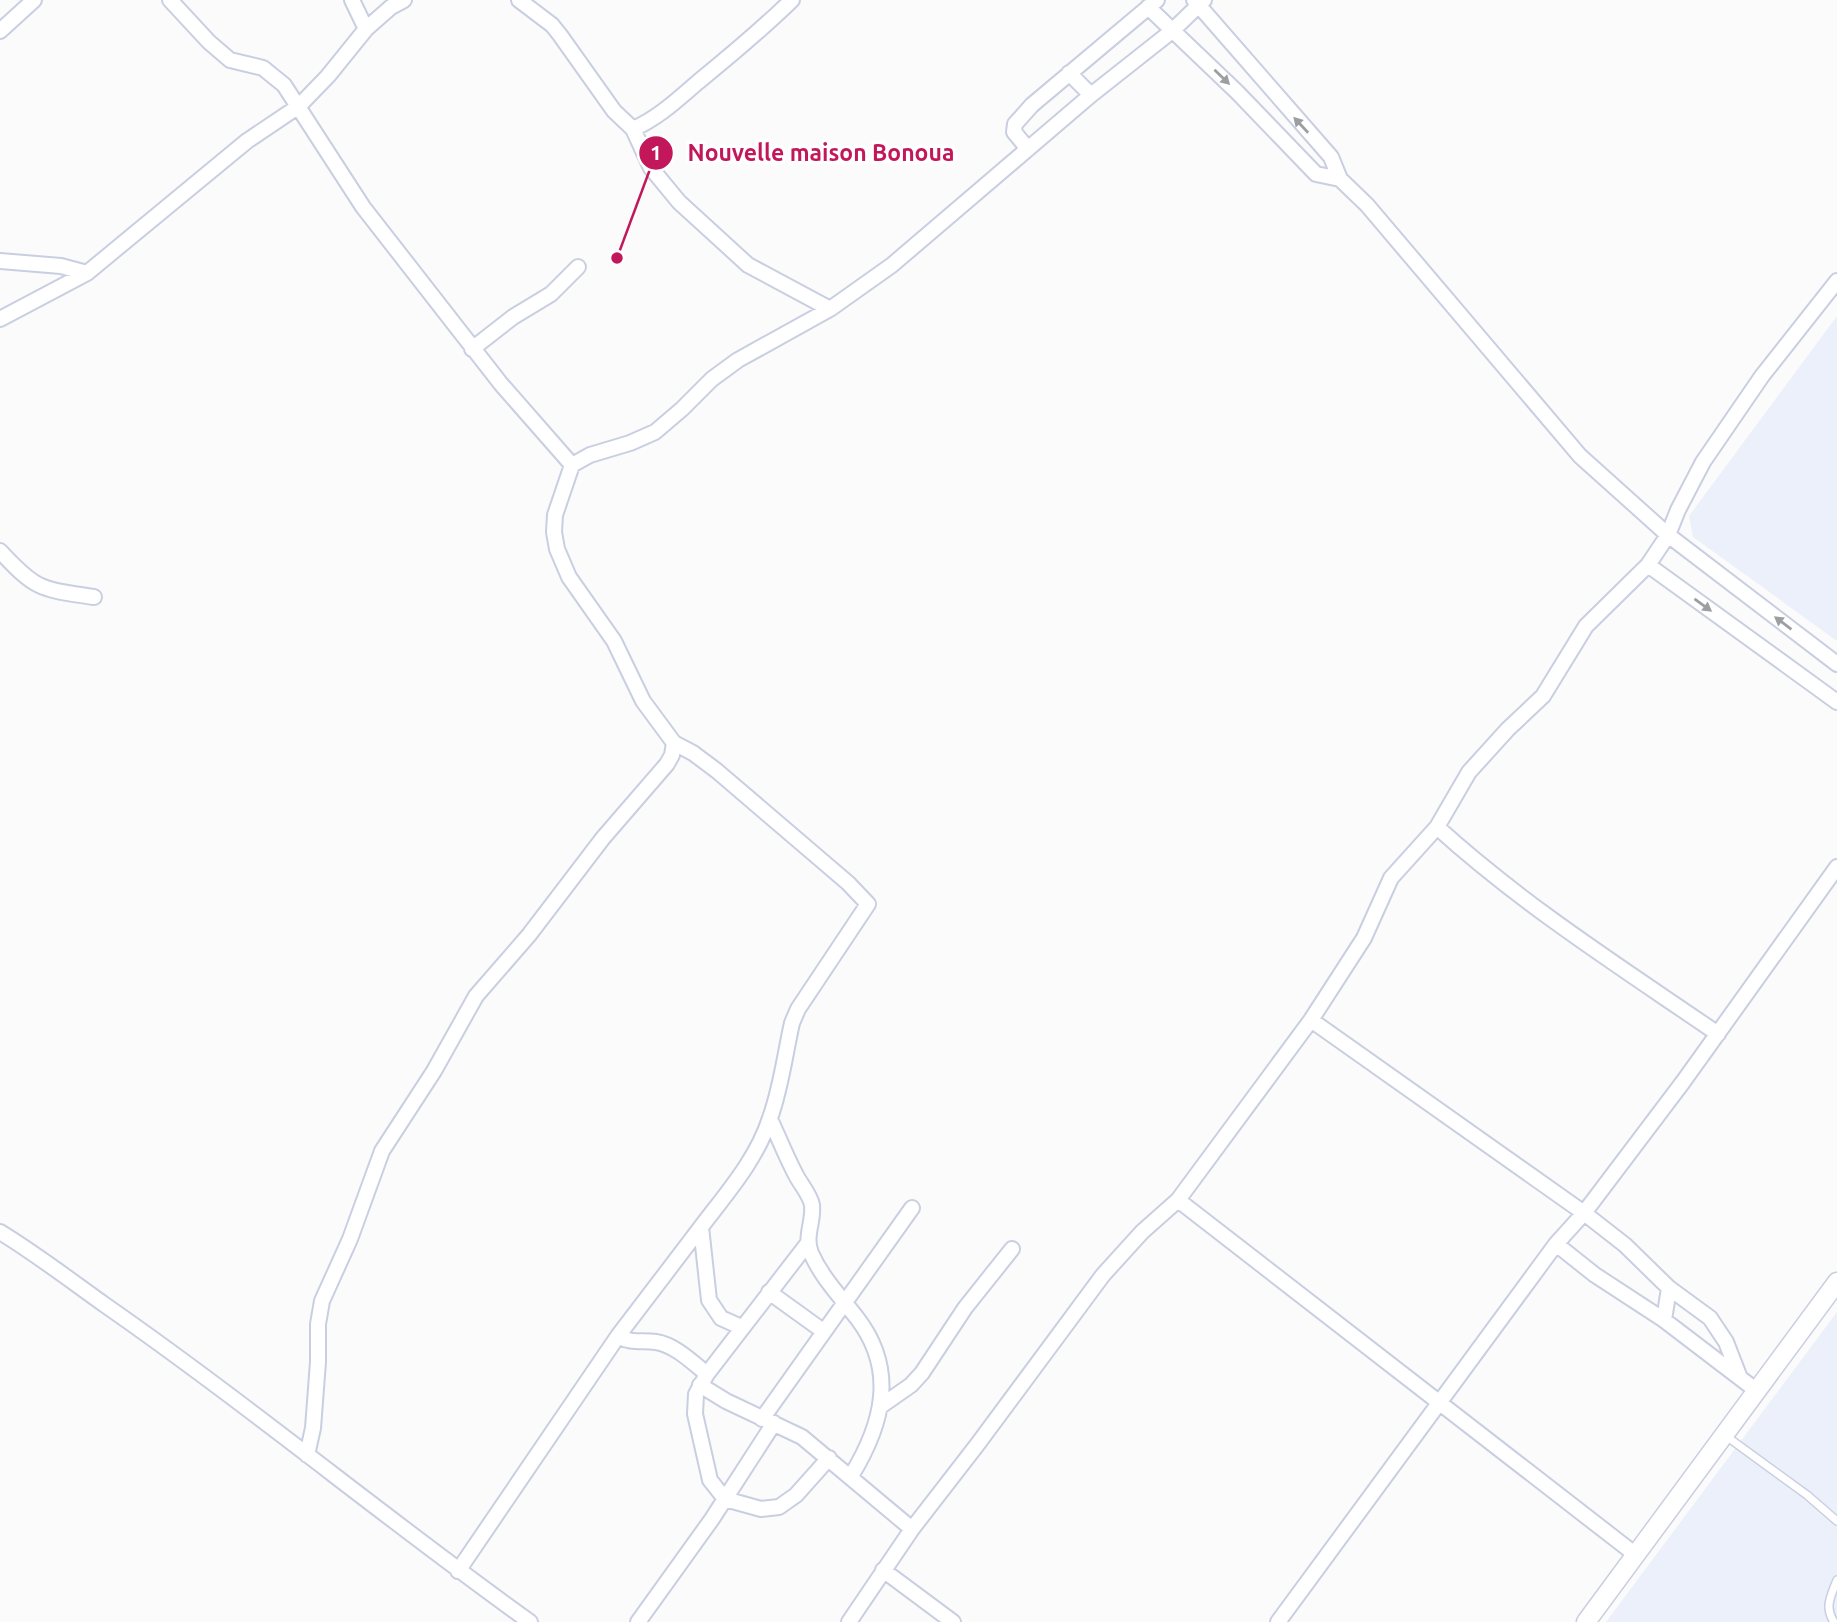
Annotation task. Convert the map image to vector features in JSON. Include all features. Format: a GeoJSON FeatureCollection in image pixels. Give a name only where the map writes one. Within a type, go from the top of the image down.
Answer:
{"type":"FeatureCollection","features":[{"type":"Feature","properties":{"kind":"street"},"geometry":{"type":"LineString","coordinates":[[0,31],[34,0]]}},
{"type":"Feature","properties":{"kind":"street"},"geometry":{"type":"LineString","coordinates":[[170,0],[209,42],[230,60],[263,68],[284,85],[362,207],[472,349],[572,465]]}},
{"type":"Feature","properties":{"kind":"street"},"geometry":{"type":"LineString","coordinates":[[352,0],[366,29]]}},
{"type":"Feature","properties":{"kind":"street"},"geometry":{"type":"LineString","coordinates":[[0,319],[88,273],[247,141],[299,106],[328,76],[366,29],[391,7],[404,0]]}},
{"type":"Feature","properties":{"kind":"street"},"geometry":{"type":"LineString","coordinates":[[519,0],[552,25],[614,110],[633,129],[652,168],[668,190],[693,217],[712,230],[748,265],[830,309]]}},
{"type":"Feature","properties":{"kind":"street"},"geometry":{"type":"LineString","coordinates":[[633,129],[665,110],[751,39],[792,0]]}},
{"type":"Feature","properties":{"kind":"street"},"geometry":{"type":"LineString","coordinates":[[458,1571],[618,1336],[732,1187],[753,1154],[770,1119],[797,1009],[868,905],[848,883],[717,771],[674,743],[643,701],[614,641],[569,577],[557,549],[555,515],[572,465],[590,455],[630,443],[654,432],[712,379],[738,360],[830,309],[892,265],[1091,95],[1172,31],[1199,2],[1331,157],[1340,179],[1367,205],[1580,456],[1668,535],[1837,664]]}},
{"type":"Feature","properties":{"kind":"street"},"geometry":{"type":"LineString","coordinates":[[1028,149],[1014,132],[1014,124],[1069,73],[1153,4],[1172,31],[1237,92],[1316,174],[1340,179]]}},
{"type":"Feature","properties":{"kind":"street"},"geometry":{"type":"LineString","coordinates":[[1069,73],[1091,95]]}},
{"type":"Feature","properties":{"kind":"street"},"geometry":{"type":"LineString","coordinates":[[0,261],[61,266],[88,273]]}},
{"type":"Feature","properties":{"kind":"street"},"geometry":{"type":"LineString","coordinates":[[472,349],[513,317],[551,294],[578,267]]}},
{"type":"Feature","properties":{"kind":"street"},"geometry":{"type":"LineString","coordinates":[[849,1622],[912,1529],[1103,1275],[1142,1232],[1178,1200],[1311,1020],[1364,938],[1391,878],[1437,827],[1469,772],[1543,696],[1586,626],[1648,565],[1668,535],[1703,461],[1762,376],[1837,281]]}},
{"type":"Feature","properties":{"kind":"street"},"geometry":{"type":"LineString","coordinates":[[0,551],[35,585],[94,597]]}},
{"type":"Feature","properties":{"kind":"street"},"geometry":{"type":"LineString","coordinates":[[1648,565],[1837,702]]}},
{"type":"Feature","properties":{"kind":"street"},"geometry":{"type":"LineString","coordinates":[[307,1455],[313,1428],[318,1362],[317,1324],[322,1301],[350,1239],[382,1152],[434,1071],[476,996],[529,935],[603,838],[667,764],[674,743]]}},
{"type":"Feature","properties":{"kind":"street"},"geometry":{"type":"LineString","coordinates":[[1437,827],[1508,887],[1598,954],[1718,1034]]}},
{"type":"Feature","properties":{"kind":"street"},"geometry":{"type":"LineString","coordinates":[[1278,1622],[1556,1244],[1584,1213],[1718,1034],[1837,867]]}},
{"type":"Feature","properties":{"kind":"street"},"geometry":{"type":"LineString","coordinates":[[1311,1020],[1584,1213],[1625,1245],[1668,1288],[1695,1305],[1719,1329],[1740,1378]]}},
{"type":"Feature","properties":{"kind":"street"},"geometry":{"type":"LineString","coordinates":[[770,1119],[811,1204],[808,1243],[828,1284],[859,1320],[879,1360],[883,1387],[881,1406],[862,1459],[851,1476]]}},
{"type":"Feature","properties":{"kind":"street"},"geometry":{"type":"LineString","coordinates":[[1178,1200],[1636,1555]]}},
{"type":"Feature","properties":{"kind":"street"},"geometry":{"type":"LineString","coordinates":[[638,1622],[725,1499],[768,1421],[823,1331],[912,1208]]}},
{"type":"Feature","properties":{"kind":"street"},"geometry":{"type":"LineString","coordinates":[[701,1227],[709,1300],[721,1318],[741,1327]]}},
{"type":"Feature","properties":{"kind":"street"},"geometry":{"type":"LineString","coordinates":[[0,1232],[143,1331],[458,1571],[530,1622]]}},
{"type":"Feature","properties":{"kind":"street"},"geometry":{"type":"LineString","coordinates":[[808,1243],[703,1380],[695,1401],[702,1450],[710,1480],[725,1499],[761,1508],[779,1507],[796,1495],[829,1458]]}},
{"type":"Feature","properties":{"kind":"street"},"geometry":{"type":"LineString","coordinates":[[1556,1244],[1756,1391]]}},
{"type":"Feature","properties":{"kind":"street"},"geometry":{"type":"LineString","coordinates":[[881,1406],[922,1373],[965,1308],[1012,1249]]}},
{"type":"Feature","properties":{"kind":"street"},"geometry":{"type":"LineString","coordinates":[[1586,1622],[1837,1282]]}},
{"type":"Feature","properties":{"kind":"street"},"geometry":{"type":"LineString","coordinates":[[1664,1321],[1668,1288]]}},
{"type":"Feature","properties":{"kind":"street"},"geometry":{"type":"LineString","coordinates":[[769,1292],[823,1331]]}},
{"type":"Feature","properties":{"kind":"street"},"geometry":{"type":"LineString","coordinates":[[618,1336],[627,1341],[663,1344],[682,1354],[703,1380],[726,1401],[802,1437],[912,1529]]}},
{"type":"Feature","properties":{"kind":"street"},"geometry":{"type":"LineString","coordinates":[[883,1570],[953,1622]]}},
{"type":"Feature","properties":{"kind":"lane"},"geometry":{"type":"LineString","coordinates":[[1725,1436],[1837,1521]]}},
{"type":"Feature","properties":{"kind":"lane"},"geometry":{"type":"LineString","coordinates":[[1834,1622],[1828,1613],[1828,1603],[1837,1580]]}},
{"type":"Feature","properties":{"kind":"shaded area"},"geometry":{"type":"Polygon","coordinates":[[[1837,316],[1837,641],[1693,537],[1689,516],[1837,316]]]}},
{"type":"Feature","properties":{"kind":"shaded area"},"geometry":{"type":"Polygon","coordinates":[[[1837,1312],[1837,1622],[1606,1622],[1837,1312]]]}},
{"type":"Feature","properties":{"kind":"place","name":"Nouvelle maison Bonoua"},"geometry":{"type":"Point","coordinates":[617,258]}}]}
